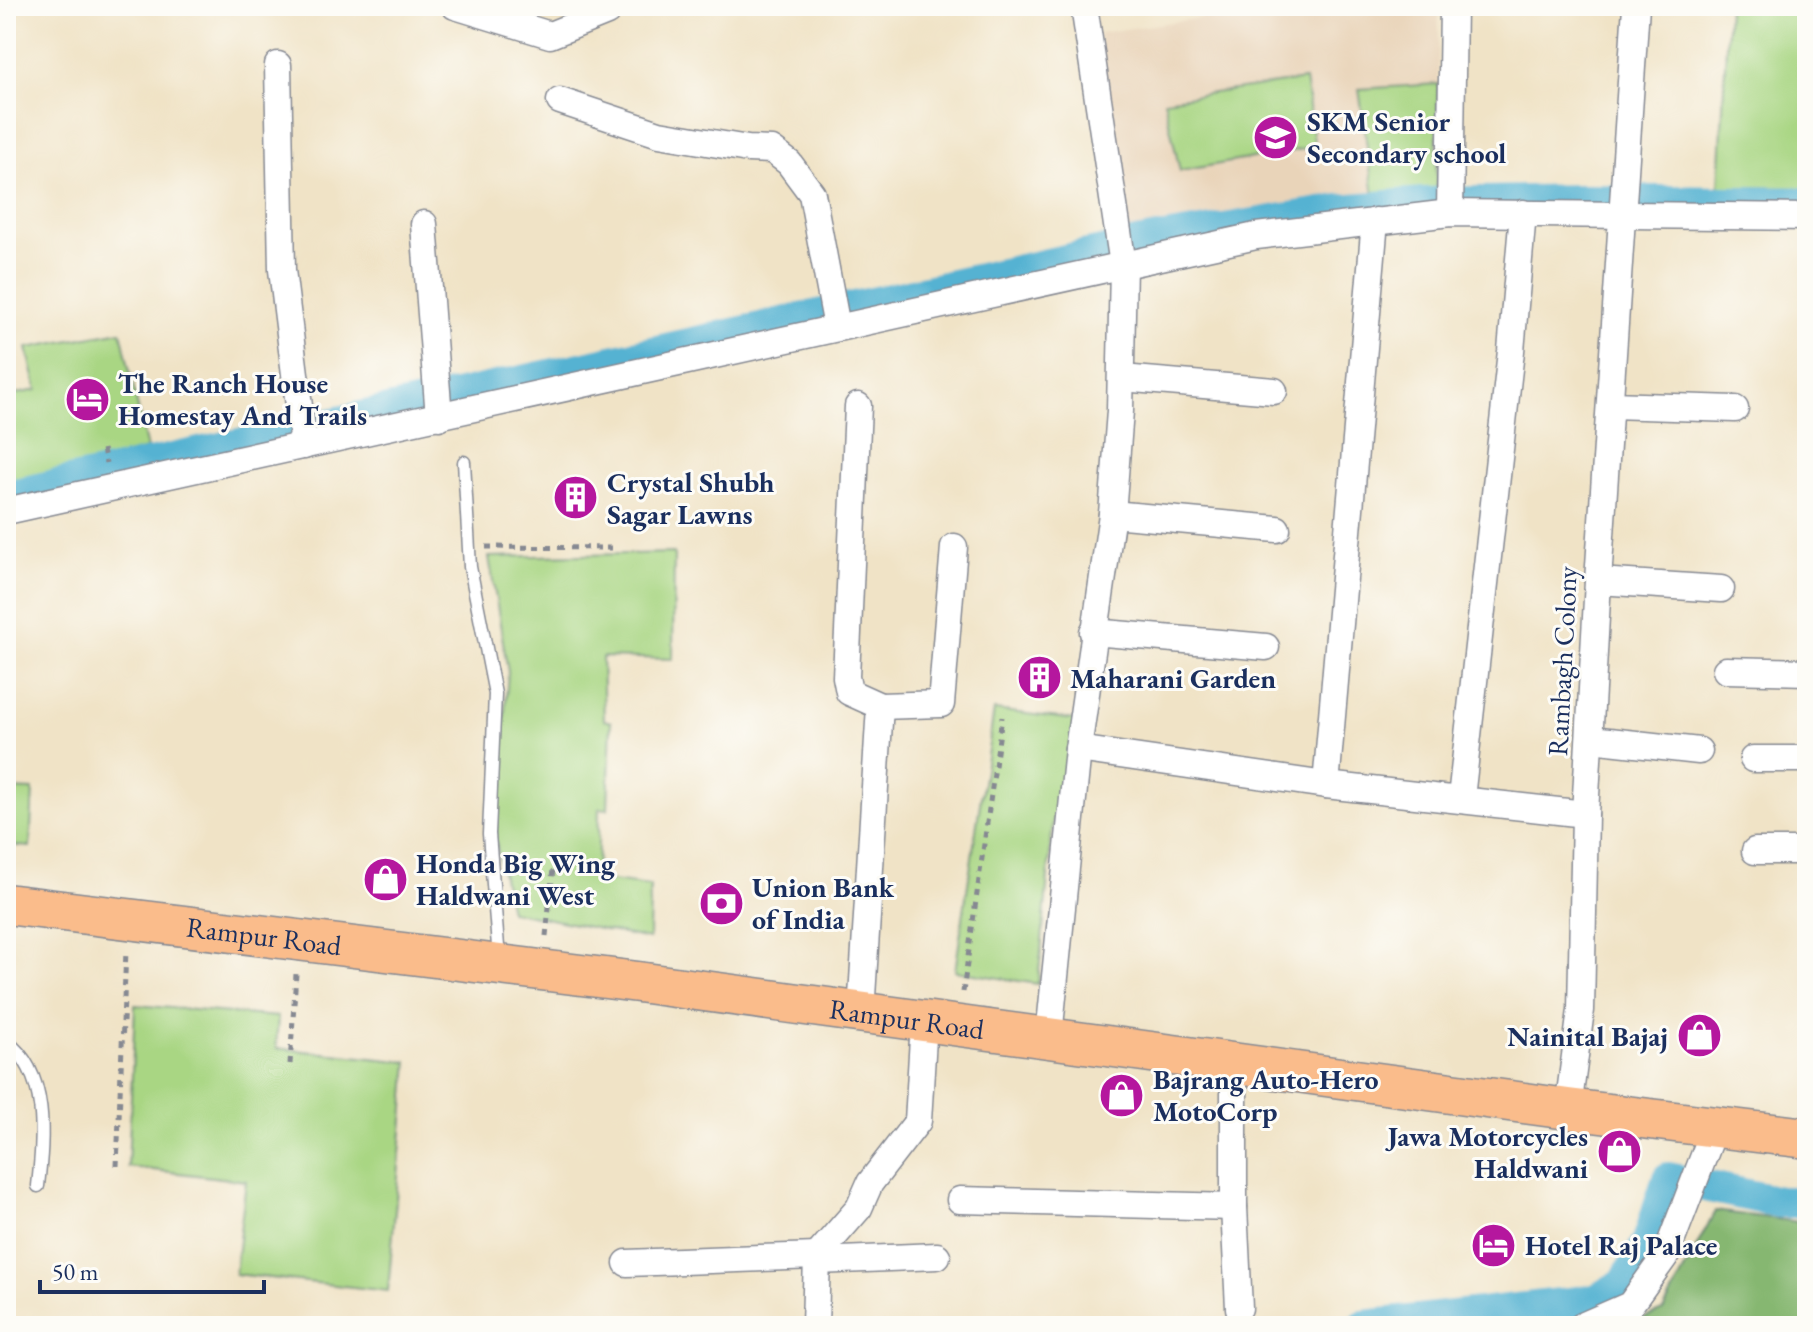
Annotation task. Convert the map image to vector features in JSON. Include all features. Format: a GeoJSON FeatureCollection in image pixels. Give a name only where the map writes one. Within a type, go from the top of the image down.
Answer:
{"type":"FeatureCollection","features":[{"type":"Feature","properties":{"kind":"main road","name":"Rampur Road"},"geometry":{"type":"LineString","coordinates":[[6,904],[499,964],[1234,1061],[1568,1109],[1807,1138]]}},
{"type":"Feature","properties":{"kind":"street"},"geometry":{"type":"LineString","coordinates":[[455,6],[550,35],[607,12],[611,6]]}},
{"type":"Feature","properties":{"kind":"street"},"geometry":{"type":"LineString","coordinates":[[1049,1036],[1078,749],[1112,514],[1122,378],[1121,253],[1084,6]]}},
{"type":"Feature","properties":{"kind":"street"},"geometry":{"type":"LineString","coordinates":[[1450,204],[1453,6]]}},
{"type":"Feature","properties":{"kind":"street","name":"Rambagh Colony"},"geometry":{"type":"LineString","coordinates":[[1568,1109],[1581,1010],[1585,814],[1636,6]]}},
{"type":"Feature","properties":{"kind":"street"},"geometry":{"type":"LineString","coordinates":[[278,65],[282,270],[303,435]]}},
{"type":"Feature","properties":{"kind":"street"},"geometry":{"type":"LineString","coordinates":[[560,101],[659,134],[772,150],[789,163],[812,194],[836,318]]}},
{"type":"Feature","properties":{"kind":"street"},"geometry":{"type":"LineString","coordinates":[[6,511],[303,435],[1121,253],[1375,221],[1450,204],[1523,213],[1623,203],[1807,217]]}},
{"type":"Feature","properties":{"kind":"street"},"geometry":{"type":"LineString","coordinates":[[1461,798],[1510,366],[1523,213]]}},
{"type":"Feature","properties":{"kind":"street"},"geometry":{"type":"LineString","coordinates":[[1326,785],[1375,221]]}},
{"type":"Feature","properties":{"kind":"street"},"geometry":{"type":"LineString","coordinates":[[424,224],[438,406]]}},
{"type":"Feature","properties":{"kind":"street"},"geometry":{"type":"LineString","coordinates":[[1122,378],[1274,391]]}},
{"type":"Feature","properties":{"kind":"street"},"geometry":{"type":"LineString","coordinates":[[1611,405],[1735,409]]}},
{"type":"Feature","properties":{"kind":"street"},"geometry":{"type":"LineString","coordinates":[[858,406],[846,677],[849,692],[862,701],[880,706],[941,704],[954,547]]}},
{"type":"Feature","properties":{"kind":"street"},"geometry":{"type":"LineString","coordinates":[[1112,514],[1277,529]]}},
{"type":"Feature","properties":{"kind":"street"},"geometry":{"type":"LineString","coordinates":[[1598,581],[1721,589]]}},
{"type":"Feature","properties":{"kind":"street"},"geometry":{"type":"LineString","coordinates":[[1093,632],[1266,647]]}},
{"type":"Feature","properties":{"kind":"street"},"geometry":{"type":"LineString","coordinates":[[1726,670],[1807,672]]}},
{"type":"Feature","properties":{"kind":"street"},"geometry":{"type":"LineString","coordinates":[[861,1013],[880,706]]}},
{"type":"Feature","properties":{"kind":"street"},"geometry":{"type":"LineString","coordinates":[[1591,739],[1699,751]]}},
{"type":"Feature","properties":{"kind":"street"},"geometry":{"type":"LineString","coordinates":[[1078,749],[1326,785],[1585,814]]}},
{"type":"Feature","properties":{"kind":"street"},"geometry":{"type":"LineString","coordinates":[[1753,759],[1807,759]]}},
{"type":"Feature","properties":{"kind":"street"},"geometry":{"type":"LineString","coordinates":[[1755,851],[1807,851]]}},
{"type":"Feature","properties":{"kind":"street"},"geometry":{"type":"LineString","coordinates":[[815,1326],[817,1259],[859,1208],[870,1183],[918,1121],[941,1023]]}},
{"type":"Feature","properties":{"kind":"street"},"geometry":{"type":"LineString","coordinates":[[1234,1061],[1234,1207],[1239,1308]]}},
{"type":"Feature","properties":{"kind":"street"},"geometry":{"type":"LineString","coordinates":[[1582,1326],[1630,1305],[1666,1255],[1715,1127]]}},
{"type":"Feature","properties":{"kind":"street"},"geometry":{"type":"LineString","coordinates":[[960,1200],[1234,1207]]}},
{"type":"Feature","properties":{"kind":"street"},"geometry":{"type":"LineString","coordinates":[[627,1263],[937,1256]]}},
{"type":"Feature","properties":{"kind":"lane"},"geometry":{"type":"LineString","coordinates":[[464,462],[469,547],[495,694],[489,834],[499,964]]}},
{"type":"Feature","properties":{"kind":"lane"},"geometry":{"type":"LineString","coordinates":[[6,1041],[18,1050],[27,1066],[40,1103],[43,1136],[38,1186]]}},
{"type":"Feature","properties":{"kind":"path"},"geometry":{"type":"LineString","coordinates":[[103,449],[107,465]]}},
{"type":"Feature","properties":{"kind":"path"},"geometry":{"type":"LineString","coordinates":[[469,547],[612,548]]}},
{"type":"Feature","properties":{"kind":"path"},"geometry":{"type":"LineString","coordinates":[[941,1023],[1002,717]]}},
{"type":"Feature","properties":{"kind":"path"},"geometry":{"type":"LineString","coordinates":[[543,970],[553,869]]}},
{"type":"Feature","properties":{"kind":"path"},"geometry":{"type":"LineString","coordinates":[[117,1166],[128,921]]}},
{"type":"Feature","properties":{"kind":"path"},"geometry":{"type":"LineString","coordinates":[[290,1064],[299,941]]}},
{"type":"Feature","properties":{"kind":"shaded area","name":"SKM Senior Secondary school"},"geometry":{"type":"Polygon","coordinates":[[[1281,6],[1439,6],[1436,190],[1374,196],[1129,234],[1099,33],[1281,6]]]}},
{"type":"Feature","properties":{"kind":"green space"},"geometry":{"type":"Polygon","coordinates":[[[1728,6],[1807,13],[1807,188],[1719,187],[1728,6]]]}},
{"type":"Feature","properties":{"kind":"green space"},"geometry":{"type":"Polygon","coordinates":[[[1305,80],[1315,147],[1180,171],[1164,100],[1305,80]]]}},
{"type":"Feature","properties":{"kind":"green space"},"geometry":{"type":"Polygon","coordinates":[[[1438,84],[1436,190],[1374,196],[1359,89],[1438,84]]]}},
{"type":"Feature","properties":{"kind":"green space"},"geometry":{"type":"Polygon","coordinates":[[[121,331],[147,449],[7,483],[6,396],[37,390],[27,348],[121,331]]]}},
{"type":"Feature","properties":{"kind":"green space"},"geometry":{"type":"Polygon","coordinates":[[[674,553],[673,659],[602,657],[604,720],[611,722],[608,809],[599,808],[597,879],[650,886],[649,939],[510,911],[495,838],[508,672],[489,557],[674,553]]]}},
{"type":"Feature","properties":{"kind":"green space"},"geometry":{"type":"Polygon","coordinates":[[[994,710],[1076,720],[1053,822],[1038,984],[955,971],[994,710]]]}},
{"type":"Feature","properties":{"kind":"green space"},"geometry":{"type":"Polygon","coordinates":[[[6,789],[33,790],[30,847],[6,845],[6,789]]]}},
{"type":"Feature","properties":{"kind":"green space"},"geometry":{"type":"Polygon","coordinates":[[[135,1005],[278,1017],[276,1048],[408,1062],[388,1291],[235,1274],[246,1181],[128,1167],[135,1005]]]}},
{"type":"Feature","properties":{"kind":"green space"},"geometry":{"type":"Polygon","coordinates":[[[1715,1211],[1807,1223],[1807,1326],[1622,1326],[1663,1311],[1715,1211]]]}},
{"type":"Feature","properties":{"kind":"waterway"},"geometry":{"type":"LineString","coordinates":[[6,496],[1146,242],[1339,210],[1424,203],[1583,200],[1807,203]]}},
{"type":"Feature","properties":{"kind":"waterway"},"geometry":{"type":"LineString","coordinates":[[1364,1326],[1596,1300],[1624,1283],[1648,1241],[1668,1178],[1779,1202],[1807,1202]]}},
{"type":"Feature","properties":{"kind":"place","name":"SKM Senior Secondary school"},"geometry":{"type":"Point","coordinates":[1276,137]}},
{"type":"Feature","properties":{"kind":"place","name":"The Ranch House Homestay And Trails"},"geometry":{"type":"Point","coordinates":[87,399]}},
{"type":"Feature","properties":{"kind":"place","name":"Crystal Shubh Sagar Lawns"},"geometry":{"type":"Point","coordinates":[576,498]}},
{"type":"Feature","properties":{"kind":"place","name":"Maharani Garden"},"geometry":{"type":"Point","coordinates":[1039,678]}},
{"type":"Feature","properties":{"kind":"place","name":"Honda Big Wing Haldwani West"},"geometry":{"type":"Point","coordinates":[385,879]}},
{"type":"Feature","properties":{"kind":"place","name":"Union Bank of India"},"geometry":{"type":"Point","coordinates":[721,903]}},
{"type":"Feature","properties":{"kind":"place","name":"Nainital Bajaj"},"geometry":{"type":"Point","coordinates":[1699,1036]}},
{"type":"Feature","properties":{"kind":"place","name":"Bajrang Auto-Hero MotoCorp"},"geometry":{"type":"Point","coordinates":[1122,1095]}},
{"type":"Feature","properties":{"kind":"place","name":"Jawa Motorcycles Haldwani"},"geometry":{"type":"Point","coordinates":[1619,1152]}},
{"type":"Feature","properties":{"kind":"place","name":"Hotel Raj Palace"},"geometry":{"type":"Point","coordinates":[1494,1245]}}]}
